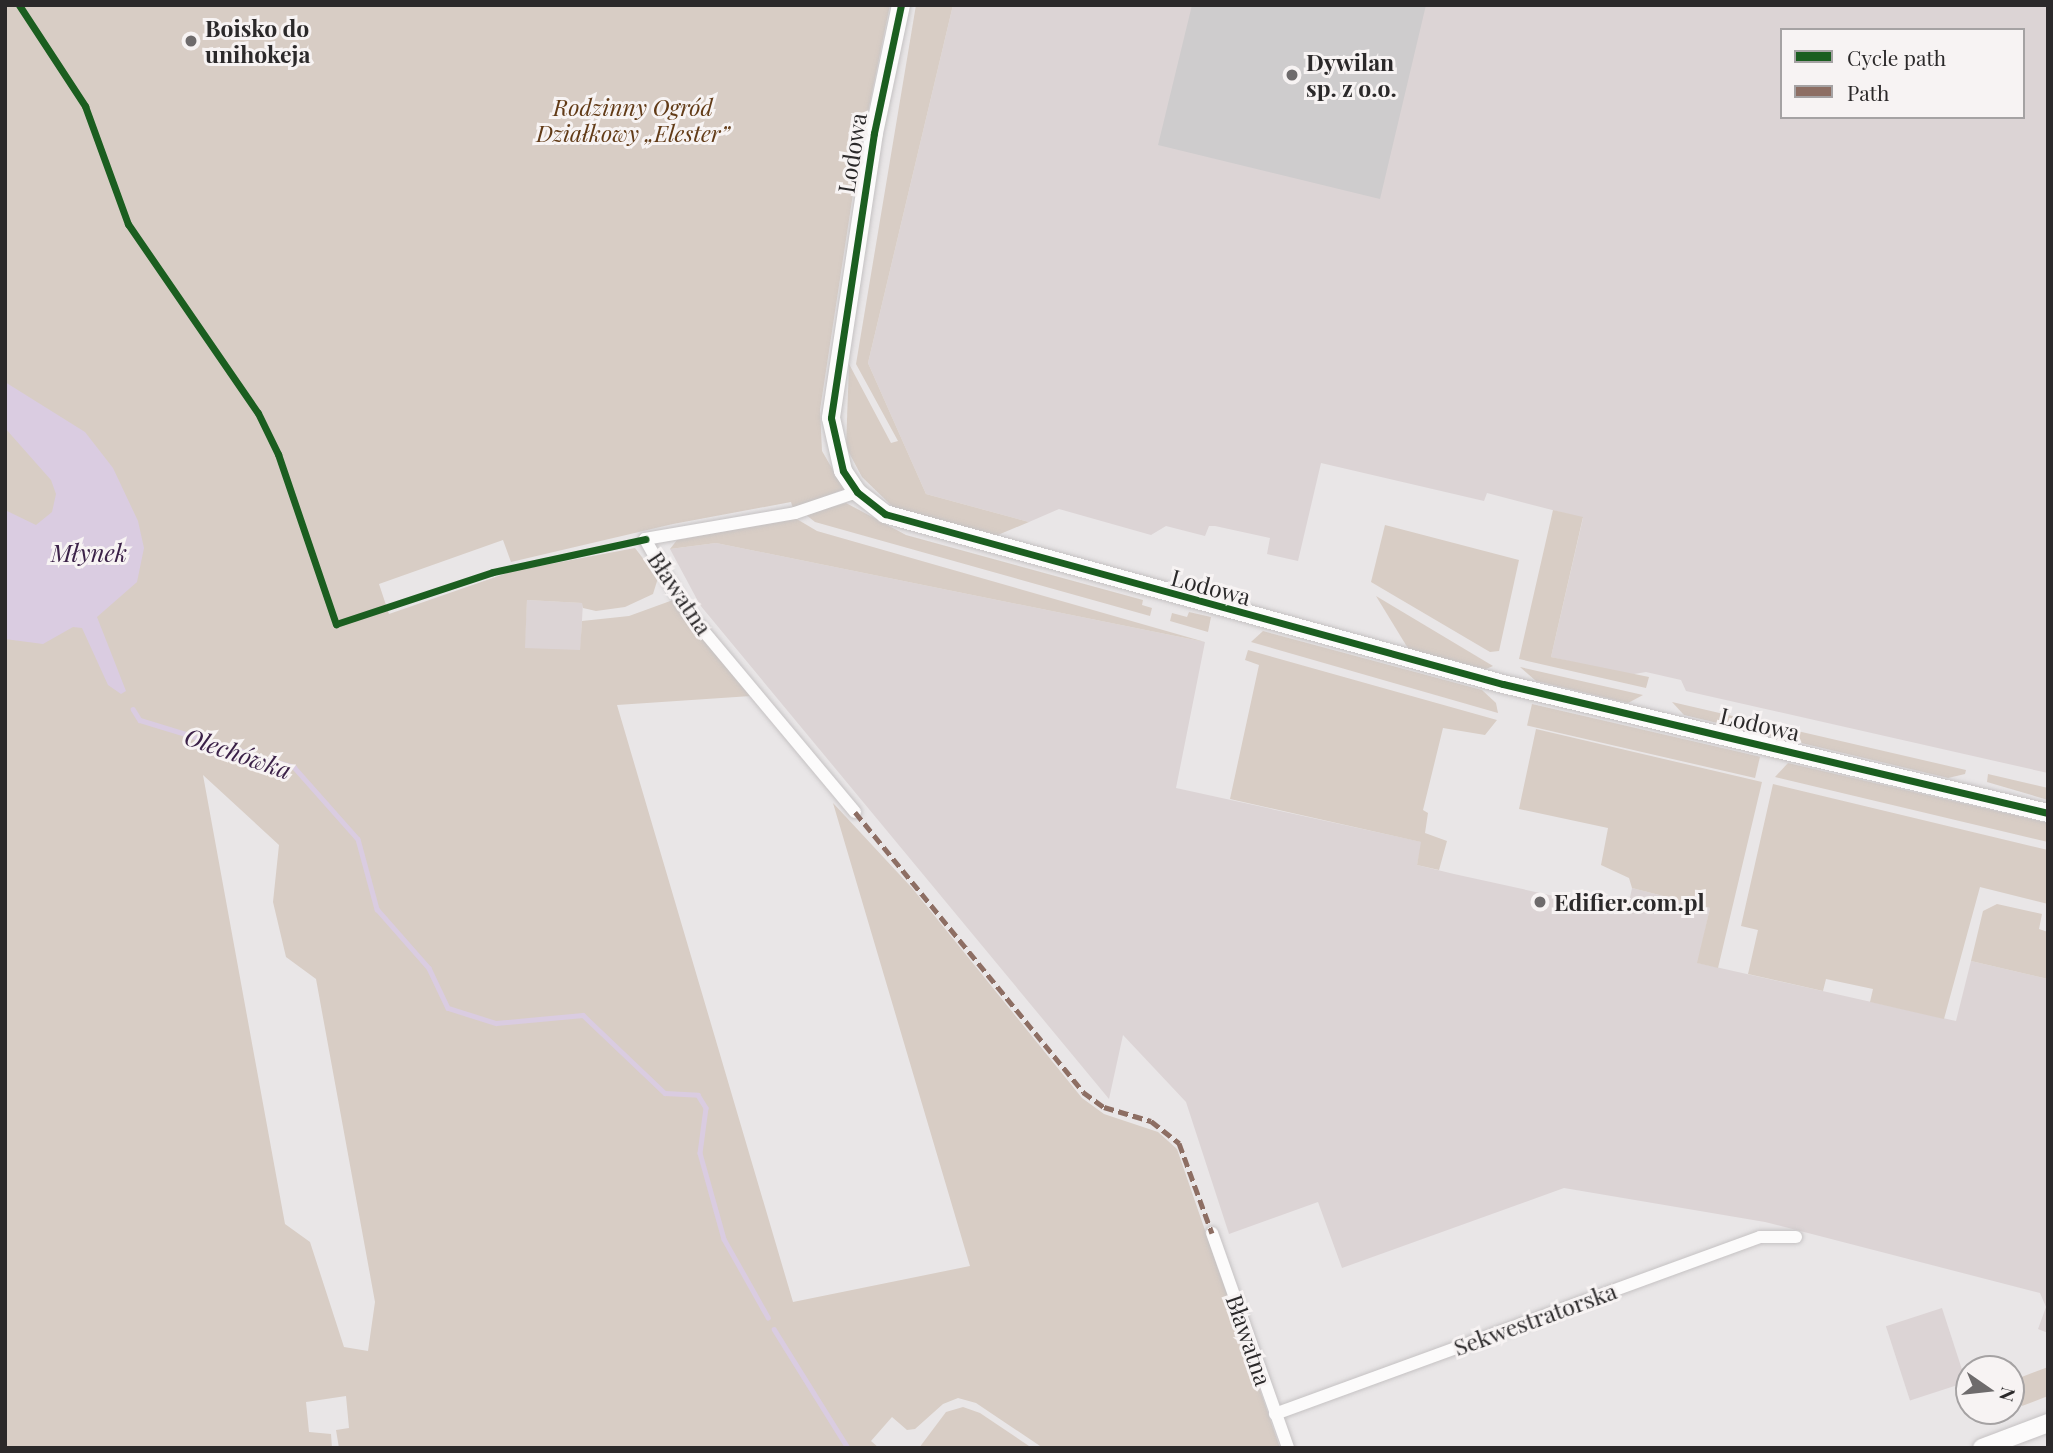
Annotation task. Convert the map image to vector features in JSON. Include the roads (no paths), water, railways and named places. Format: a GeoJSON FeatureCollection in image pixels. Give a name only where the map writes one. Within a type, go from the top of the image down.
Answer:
{"type":"FeatureCollection","features":[{"type":"Feature","properties":{"kind":"street","name":"Lodowa"},"geometry":{"type":"LineString","coordinates":[[901,5],[874,133],[831,418],[835,449],[857,492],[905,522],[1258,620],[1503,684],[2048,813]]}},
{"type":"Feature","properties":{"kind":"street","name":"Bławatna"},"geometry":{"type":"LineString","coordinates":[[855,812],[683,606],[645,539],[795,513],[857,492]]}},
{"type":"Feature","properties":{"kind":"street","name":"Bławatna"},"geometry":{"type":"LineString","coordinates":[[1212,1233],[1287,1448]]}},
{"type":"Feature","properties":{"kind":"street","name":"Sekwestratorska"},"geometry":{"type":"LineString","coordinates":[[1275,1413],[1760,1237],[1796,1237]]}},
{"type":"Feature","properties":{"kind":"street"},"geometry":{"type":"LineString","coordinates":[[1982,1448],[2046,1424]]}},
{"type":"Feature","properties":{"kind":"water","name":"Młynek"},"geometry":{"type":"Polygon","coordinates":[[[5,382],[85,432],[113,468],[138,521],[144,548],[137,582],[97,617],[126,691],[121,694],[108,685],[82,628],[73,627],[43,644],[5,639],[5,510],[36,525],[52,512],[56,494],[51,480],[5,428],[5,382]]]}},
{"type":"Feature","properties":{"kind":"waterway","name":"Olechówka"},"geometry":{"type":"LineString","coordinates":[[133,709],[140,720],[294,767],[358,839],[377,909],[429,968],[448,1008],[496,1023],[583,1015],[665,1093],[698,1095],[706,1108],[700,1153],[724,1239],[768,1317]]}},
{"type":"Feature","properties":{"kind":"waterway","name":"Olechówka"},"geometry":{"type":"LineString","coordinates":[[774,1329],[848,1448]]}},
{"type":"Feature","properties":{"kind":"place","name":"Boisko do unihokeja"},"geometry":{"type":"Point","coordinates":[191,41]}},
{"type":"Feature","properties":{"kind":"place","name":"Dywilan sp. z o.o."},"geometry":{"type":"Point","coordinates":[1292,75]}},
{"type":"Feature","properties":{"kind":"place","name":"Edifier.com.pl"},"geometry":{"type":"Point","coordinates":[1540,902]}},
{"type":"Feature","properties":{"kind":"park label","name":"Rodzinny Ogród Działkowy „Elester”"},"geometry":{"type":"Point","coordinates":[633,120]}}]}
